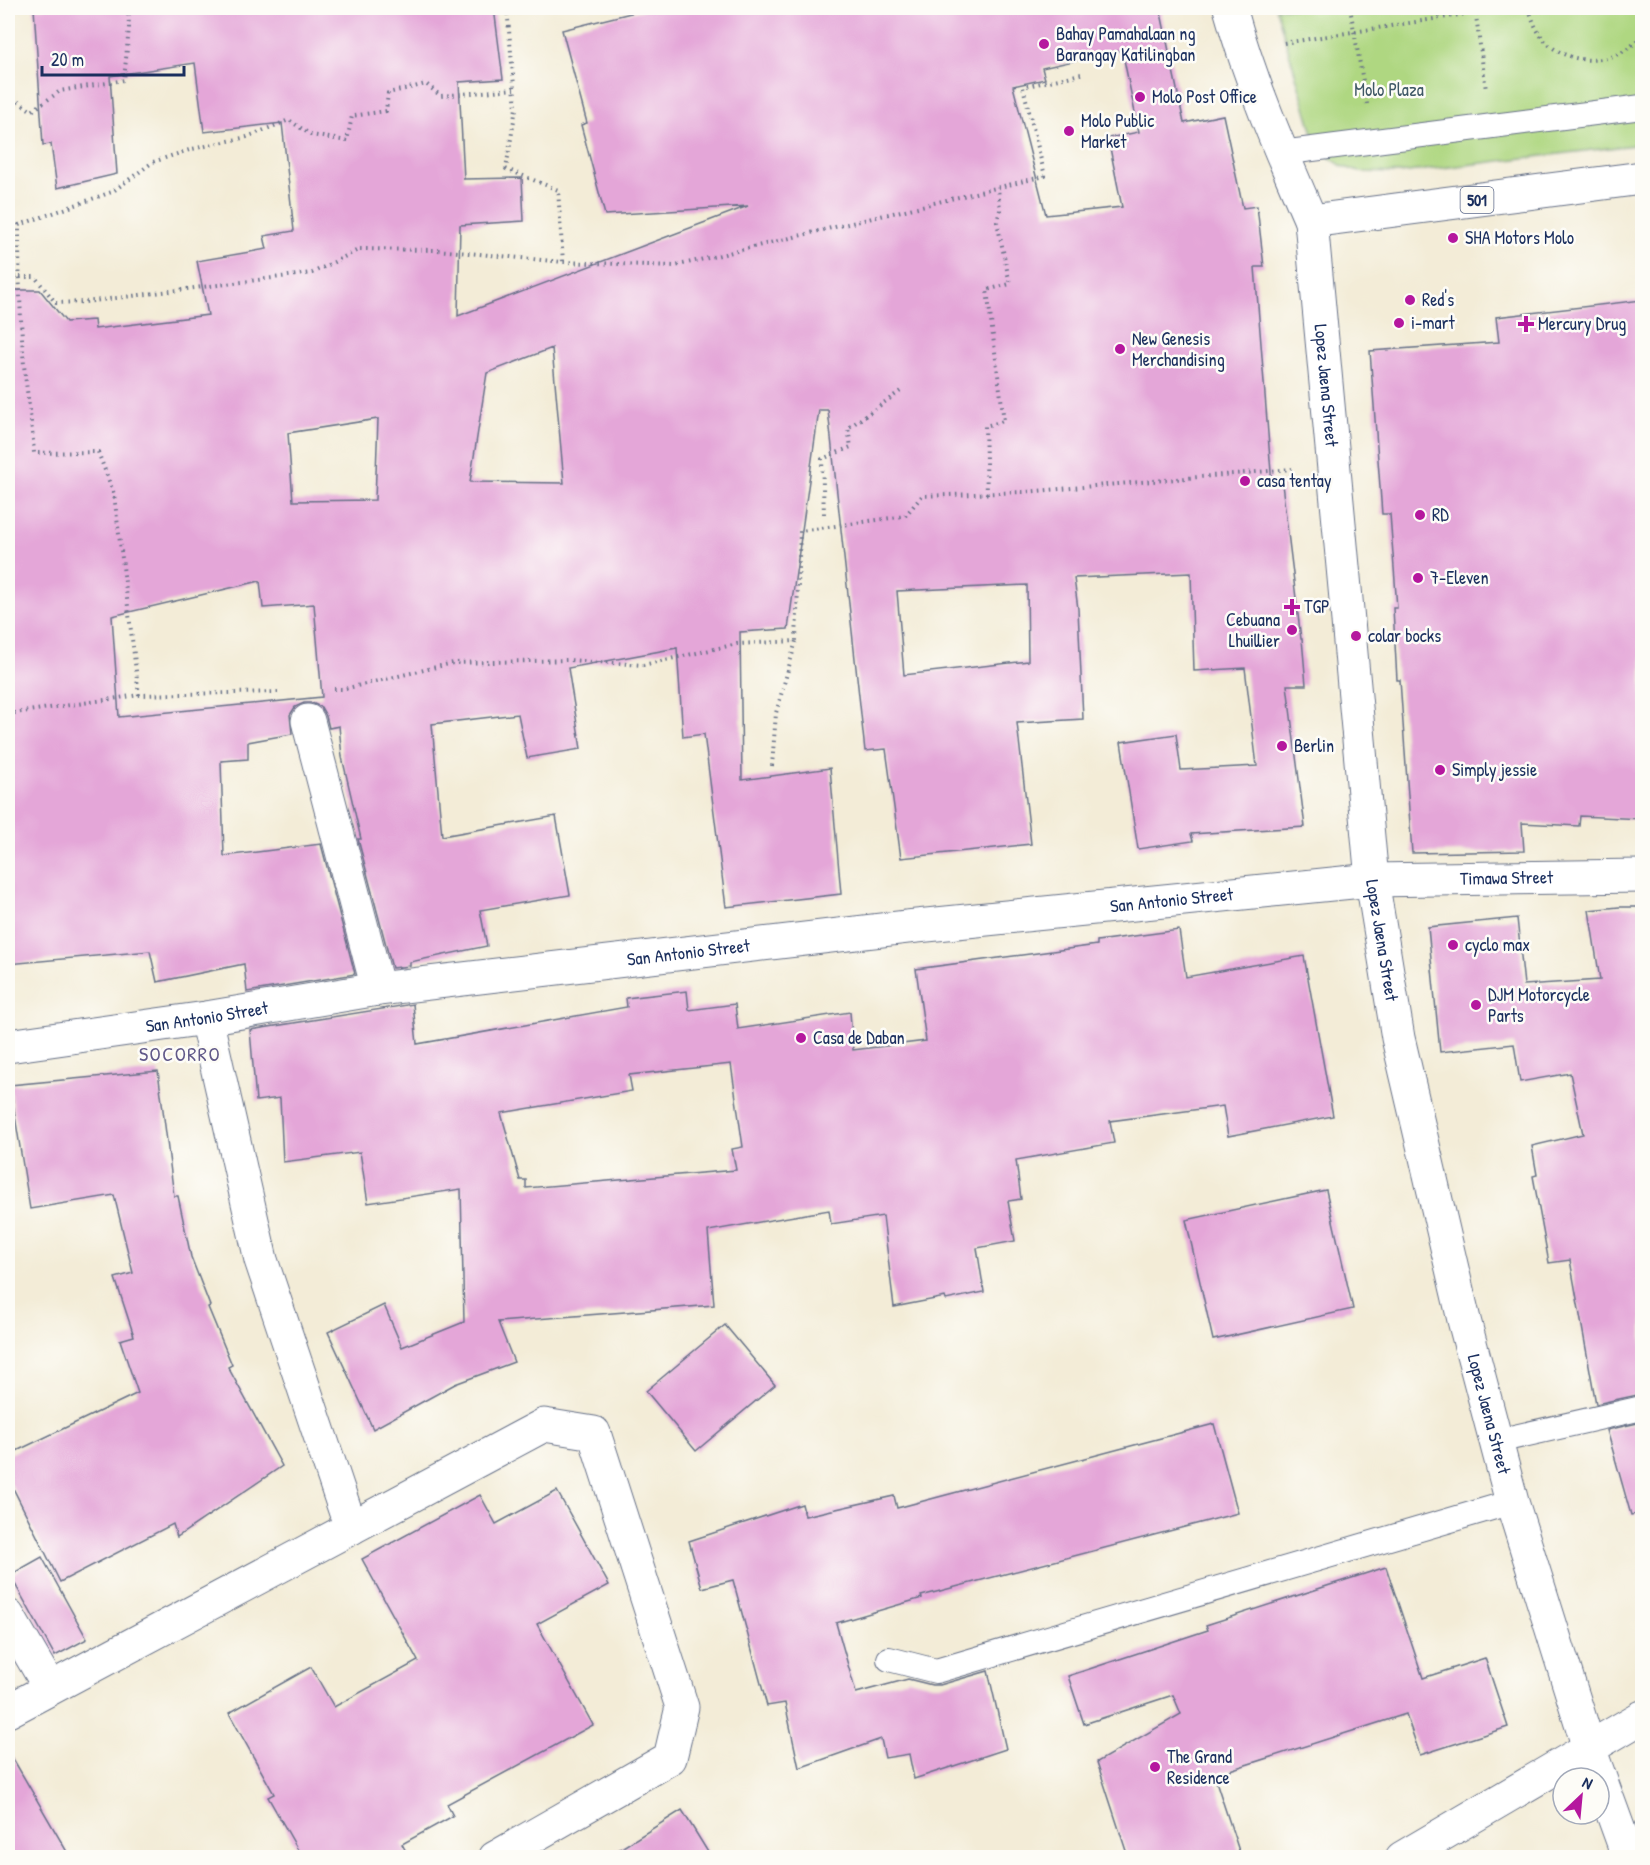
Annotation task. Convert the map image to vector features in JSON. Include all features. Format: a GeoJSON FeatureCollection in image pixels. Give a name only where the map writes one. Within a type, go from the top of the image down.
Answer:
{"type":"FeatureCollection","features":[{"type":"Feature","properties":{"kind":"street","name":"Lopez Jaena Street"},"geometry":{"type":"LineString","coordinates":[[1230,8],[1238,38],[1281,153],[1311,221],[1372,880],[1398,1038],[1464,1320],[1512,1502],[1588,1748],[1629,1857]]}},
{"type":"Feature","properties":{"kind":"street","name":"501"},"geometry":{"type":"LineString","coordinates":[[1311,221],[1642,178]]}},
{"type":"Feature","properties":{"kind":"street"},"geometry":{"type":"LineString","coordinates":[[308,721],[378,989]]}},
{"type":"Feature","properties":{"kind":"street","name":"Timawa Street"},"geometry":{"type":"LineString","coordinates":[[1372,880],[1642,876]]}},
{"type":"Feature","properties":{"kind":"street","name":"San Antonio Street"},"geometry":{"type":"LineString","coordinates":[[8,1046],[206,1018],[378,989],[907,927],[1372,880]]}},
{"type":"Feature","properties":{"kind":"street"},"geometry":{"type":"LineString","coordinates":[[206,1018],[261,1260],[351,1528]]}},
{"type":"Feature","properties":{"kind":"street"},"geometry":{"type":"LineString","coordinates":[[8,1711],[544,1425],[594,1433],[682,1707],[675,1737],[670,1758],[495,1857]]}},
{"type":"Feature","properties":{"kind":"street"},"geometry":{"type":"LineString","coordinates":[[8,1616],[50,1688]]}},
{"type":"Feature","properties":{"kind":"street"},"geometry":{"type":"LineString","coordinates":[[1402,1857],[1642,1717]]}},
{"type":"Feature","properties":{"kind":"lane"},"geometry":{"type":"LineString","coordinates":[[1281,153],[1642,107]]}},
{"type":"Feature","properties":{"kind":"lane"},"geometry":{"type":"LineString","coordinates":[[1497,1441],[1642,1408]]}},
{"type":"Feature","properties":{"kind":"lane"},"geometry":{"type":"LineString","coordinates":[[889,1659],[936,1671],[1512,1502]]}},
{"type":"Feature","properties":{"kind":"path"},"geometry":{"type":"LineString","coordinates":[[8,95],[32,111],[60,91],[124,80],[129,27],[128,8]]}},
{"type":"Feature","properties":{"kind":"path"},"geometry":{"type":"LineString","coordinates":[[507,8],[516,108],[506,169],[558,190],[563,262]]}},
{"type":"Feature","properties":{"kind":"path"},"geometry":{"type":"LineString","coordinates":[[1350,8],[1374,142]]}},
{"type":"Feature","properties":{"kind":"path"},"geometry":{"type":"LineString","coordinates":[[1277,45],[1475,10],[1503,8]]}},
{"type":"Feature","properties":{"kind":"path"},"geometry":{"type":"LineString","coordinates":[[1529,8],[1533,24],[1545,41],[1562,53],[1582,60],[1603,59],[1622,52],[1642,34]]}},
{"type":"Feature","properties":{"kind":"path"},"geometry":{"type":"LineString","coordinates":[[1475,10],[1492,126]]}},
{"type":"Feature","properties":{"kind":"path"},"geometry":{"type":"LineString","coordinates":[[8,277],[35,277],[56,303],[85,302],[312,273],[360,249],[437,250],[563,262],[675,266],[1045,176],[1023,87],[1081,74]]}},
{"type":"Feature","properties":{"kind":"path"},"geometry":{"type":"LineString","coordinates":[[139,695],[116,504],[98,452],[34,453],[24,367],[19,277],[19,225],[112,192],[153,162],[192,148],[247,137],[290,120],[311,135],[347,141],[352,116],[386,111],[388,93],[426,84],[441,96],[514,89]]}},
{"type":"Feature","properties":{"kind":"path"},"geometry":{"type":"LineString","coordinates":[[987,494],[985,426],[1004,422],[987,290],[1010,284],[997,222],[1000,210],[998,187]]}},
{"type":"Feature","properties":{"kind":"path"},"geometry":{"type":"LineString","coordinates":[[824,514],[822,459],[851,447],[848,428],[902,390]]}},
{"type":"Feature","properties":{"kind":"path"},"geometry":{"type":"LineString","coordinates":[[772,766],[776,713],[796,641],[800,531],[905,516],[922,496],[987,494],[1332,466]]}},
{"type":"Feature","properties":{"kind":"path"},"geometry":{"type":"LineString","coordinates":[[333,689],[344,689],[453,663],[569,660],[643,665],[737,644],[796,641]]}},
{"type":"Feature","properties":{"kind":"path"},"geometry":{"type":"LineString","coordinates":[[8,714],[139,695],[289,691]]}},
{"type":"Feature","properties":{"kind":"green space","name":"Molo Plaza"},"geometry":{"type":"Polygon","coordinates":[[[1276,8],[1642,8],[1642,144],[1400,173],[1359,172],[1342,166],[1329,157],[1314,137],[1276,8]]]}},
{"type":"Feature","properties":{"kind":"building"},"geometry":{"type":"Polygon","coordinates":[[[34,8],[494,8],[503,79],[459,82],[464,179],[522,178],[524,221],[460,225],[458,316],[748,206],[605,215],[581,125],[587,123],[562,30],[651,8],[1160,8],[1184,123],[1223,115],[1243,208],[1257,206],[1264,267],[1255,267],[1272,485],[1282,484],[1306,685],[1287,685],[1305,827],[1191,834],[1193,841],[1138,849],[1121,742],[1176,734],[1181,770],[1257,766],[1245,668],[1194,671],[1191,573],[1074,578],[1078,609],[1083,719],[1017,723],[1031,844],[901,858],[886,749],[865,751],[828,410],[819,410],[788,629],[740,632],[742,780],[830,768],[841,894],[726,907],[704,734],[683,737],[677,648],[568,668],[581,749],[527,758],[518,714],[432,724],[442,836],[556,816],[570,895],[480,910],[487,946],[410,962],[410,966],[392,968],[358,839],[361,839],[342,757],[339,726],[329,728],[321,707],[312,703],[304,703],[295,707],[290,715],[292,734],[248,742],[248,759],[221,761],[224,856],[321,844],[355,974],[247,992],[244,964],[157,982],[150,951],[8,964],[8,290],[40,290],[66,322],[94,320],[95,329],[208,315],[197,261],[267,249],[264,236],[294,231],[282,123],[204,132],[195,63],[110,76],[117,174],[57,188],[51,144],[43,145],[34,8]],[[1122,50],[1042,68],[1045,79],[1013,86],[1046,215],[1122,207],[1108,138],[1139,132],[1122,50]],[[552,348],[487,373],[470,482],[564,483],[552,348]],[[378,419],[288,433],[293,501],[375,500],[378,419]],[[260,581],[112,616],[119,717],[322,697],[314,604],[263,608],[260,581]],[[1027,585],[897,591],[904,675],[1028,661],[1027,585]]]}},
{"type":"Feature","properties":{"kind":"building"},"geometry":{"type":"Polygon","coordinates":[[[1642,300],[1642,819],[1580,816],[1579,826],[1522,823],[1524,851],[1412,853],[1400,680],[1397,680],[1393,608],[1397,608],[1390,514],[1382,514],[1370,351],[1499,342],[1496,317],[1642,300]]]}},
{"type":"Feature","properties":{"kind":"building"},"geometry":{"type":"Polygon","coordinates":[[[1642,907],[1642,1394],[1596,1404],[1570,1260],[1549,1263],[1533,1176],[1537,1175],[1532,1146],[1583,1134],[1570,1073],[1520,1082],[1514,1044],[1440,1052],[1428,927],[1517,918],[1524,985],[1600,980],[1589,910],[1642,907]]]}},
{"type":"Feature","properties":{"kind":"building"},"geometry":{"type":"Polygon","coordinates":[[[1179,930],[1186,977],[1304,956],[1333,1116],[1228,1136],[1223,1106],[1110,1121],[1114,1143],[1016,1160],[1021,1199],[1008,1201],[1015,1241],[977,1248],[984,1292],[946,1300],[945,1297],[894,1307],[883,1216],[831,1224],[829,1210],[708,1231],[714,1305],[498,1322],[514,1362],[455,1384],[373,1429],[328,1332],[384,1305],[402,1347],[464,1322],[461,1189],[368,1203],[360,1152],[283,1162],[280,1098],[256,1101],[250,1030],[413,1004],[417,1044],[627,1007],[626,998],[687,991],[689,1010],[735,1004],[738,1029],[850,1012],[853,1050],[926,1041],[916,969],[1097,945],[1097,941],[1179,930]],[[731,1064],[629,1075],[632,1091],[501,1113],[520,1180],[526,1180],[526,1188],[736,1170],[732,1149],[743,1147],[731,1064]]]}},
{"type":"Feature","properties":{"kind":"building"},"geometry":{"type":"Polygon","coordinates":[[[158,1071],[174,1196],[178,1196],[191,1257],[210,1306],[208,1307],[232,1365],[228,1367],[282,1466],[177,1537],[173,1524],[60,1582],[8,1478],[8,1455],[138,1393],[120,1340],[134,1336],[115,1278],[133,1273],[114,1195],[30,1209],[10,1085],[158,1071]]]}},
{"type":"Feature","properties":{"kind":"building"},"geometry":{"type":"Polygon","coordinates":[[[1326,1190],[1353,1309],[1213,1340],[1186,1220],[1326,1190]]]}},
{"type":"Feature","properties":{"kind":"building"},"geometry":{"type":"Polygon","coordinates":[[[725,1325],[775,1385],[696,1451],[646,1391],[725,1325]]]}},
{"type":"Feature","properties":{"kind":"building"},"geometry":{"type":"Polygon","coordinates":[[[1642,1422],[1642,1513],[1631,1515],[1607,1430],[1642,1422]]]}},
{"type":"Feature","properties":{"kind":"building"},"geometry":{"type":"Polygon","coordinates":[[[1214,1424],[1238,1513],[921,1596],[922,1598],[836,1623],[856,1693],[908,1679],[940,1685],[988,1671],[1006,1749],[914,1779],[909,1754],[885,1758],[881,1739],[799,1768],[785,1703],[767,1706],[733,1580],[702,1588],[689,1541],[802,1504],[805,1516],[894,1496],[897,1508],[1214,1424]]]}},
{"type":"Feature","properties":{"kind":"building"},"geometry":{"type":"Polygon","coordinates":[[[557,1491],[609,1585],[537,1624],[593,1725],[447,1804],[453,1816],[402,1844],[409,1857],[302,1857],[268,1797],[274,1794],[229,1713],[311,1667],[334,1707],[418,1661],[362,1559],[480,1495],[496,1524],[557,1491]]]}},
{"type":"Feature","properties":{"kind":"building"},"geometry":{"type":"Polygon","coordinates":[[[42,1557],[87,1639],[55,1656],[10,1575],[42,1557]]]}},
{"type":"Feature","properties":{"kind":"building"},"geometry":{"type":"Polygon","coordinates":[[[1386,1567],[1423,1678],[1485,1658],[1508,1727],[1420,1755],[1406,1714],[1214,1775],[1241,1857],[1128,1857],[1097,1762],[1181,1714],[1173,1695],[1084,1724],[1068,1676],[1208,1630],[1206,1625],[1386,1567]]]}},
{"type":"Feature","properties":{"kind":"building"},"geometry":{"type":"Polygon","coordinates":[[[8,1750],[70,1857],[8,1857],[8,1750]]]}},
{"type":"Feature","properties":{"kind":"building"},"geometry":{"type":"Polygon","coordinates":[[[682,1810],[711,1857],[607,1857],[682,1810]]]}},
{"type":"Feature","properties":{"kind":"place","name":"Bahay Pamahalaan ng Barangay Katilingban"},"geometry":{"type":"Point","coordinates":[1044,44]}},
{"type":"Feature","properties":{"kind":"place","name":"Molo Post Office"},"geometry":{"type":"Point","coordinates":[1140,97]}},
{"type":"Feature","properties":{"kind":"place","name":"Molo Public Market"},"geometry":{"type":"Point","coordinates":[1069,131]}},
{"type":"Feature","properties":{"kind":"place","name":"SHA Motors Molo"},"geometry":{"type":"Point","coordinates":[1453,238]}},
{"type":"Feature","properties":{"kind":"place","name":"Red's"},"geometry":{"type":"Point","coordinates":[1410,300]}},
{"type":"Feature","properties":{"kind":"place","name":"i-mart"},"geometry":{"type":"Point","coordinates":[1399,323]}},
{"type":"Feature","properties":{"kind":"place","name":"Mercury Drug"},"geometry":{"type":"Point","coordinates":[1526,324]}},
{"type":"Feature","properties":{"kind":"place","name":"New Genesis Merchandising"},"geometry":{"type":"Point","coordinates":[1120,349]}},
{"type":"Feature","properties":{"kind":"place","name":"casa tentay"},"geometry":{"type":"Point","coordinates":[1245,481]}},
{"type":"Feature","properties":{"kind":"place","name":"RD"},"geometry":{"type":"Point","coordinates":[1420,515]}},
{"type":"Feature","properties":{"kind":"place","name":"7-Eleven"},"geometry":{"type":"Point","coordinates":[1418,578]}},
{"type":"Feature","properties":{"kind":"place","name":"TGP"},"geometry":{"type":"Point","coordinates":[1292,607]}},
{"type":"Feature","properties":{"kind":"place","name":"Cebuana Lhuillier"},"geometry":{"type":"Point","coordinates":[1292,630]}},
{"type":"Feature","properties":{"kind":"place","name":"colar bocks"},"geometry":{"type":"Point","coordinates":[1356,636]}},
{"type":"Feature","properties":{"kind":"place","name":"Berlin"},"geometry":{"type":"Point","coordinates":[1282,746]}},
{"type":"Feature","properties":{"kind":"place","name":"Simply jessie"},"geometry":{"type":"Point","coordinates":[1440,770]}},
{"type":"Feature","properties":{"kind":"place","name":"cyclo max"},"geometry":{"type":"Point","coordinates":[1453,945]}},
{"type":"Feature","properties":{"kind":"place","name":"DJM Motorcycle Parts"},"geometry":{"type":"Point","coordinates":[1476,1005]}},
{"type":"Feature","properties":{"kind":"place","name":"Casa de Daban"},"geometry":{"type":"Point","coordinates":[801,1038]}},
{"type":"Feature","properties":{"kind":"place","name":"The Grand Residence"},"geometry":{"type":"Point","coordinates":[1155,1767]}},
{"type":"Feature","properties":{"kind":"district","name":"SOCORRO"},"geometry":{"type":"Point","coordinates":[180,1054]}}]}
